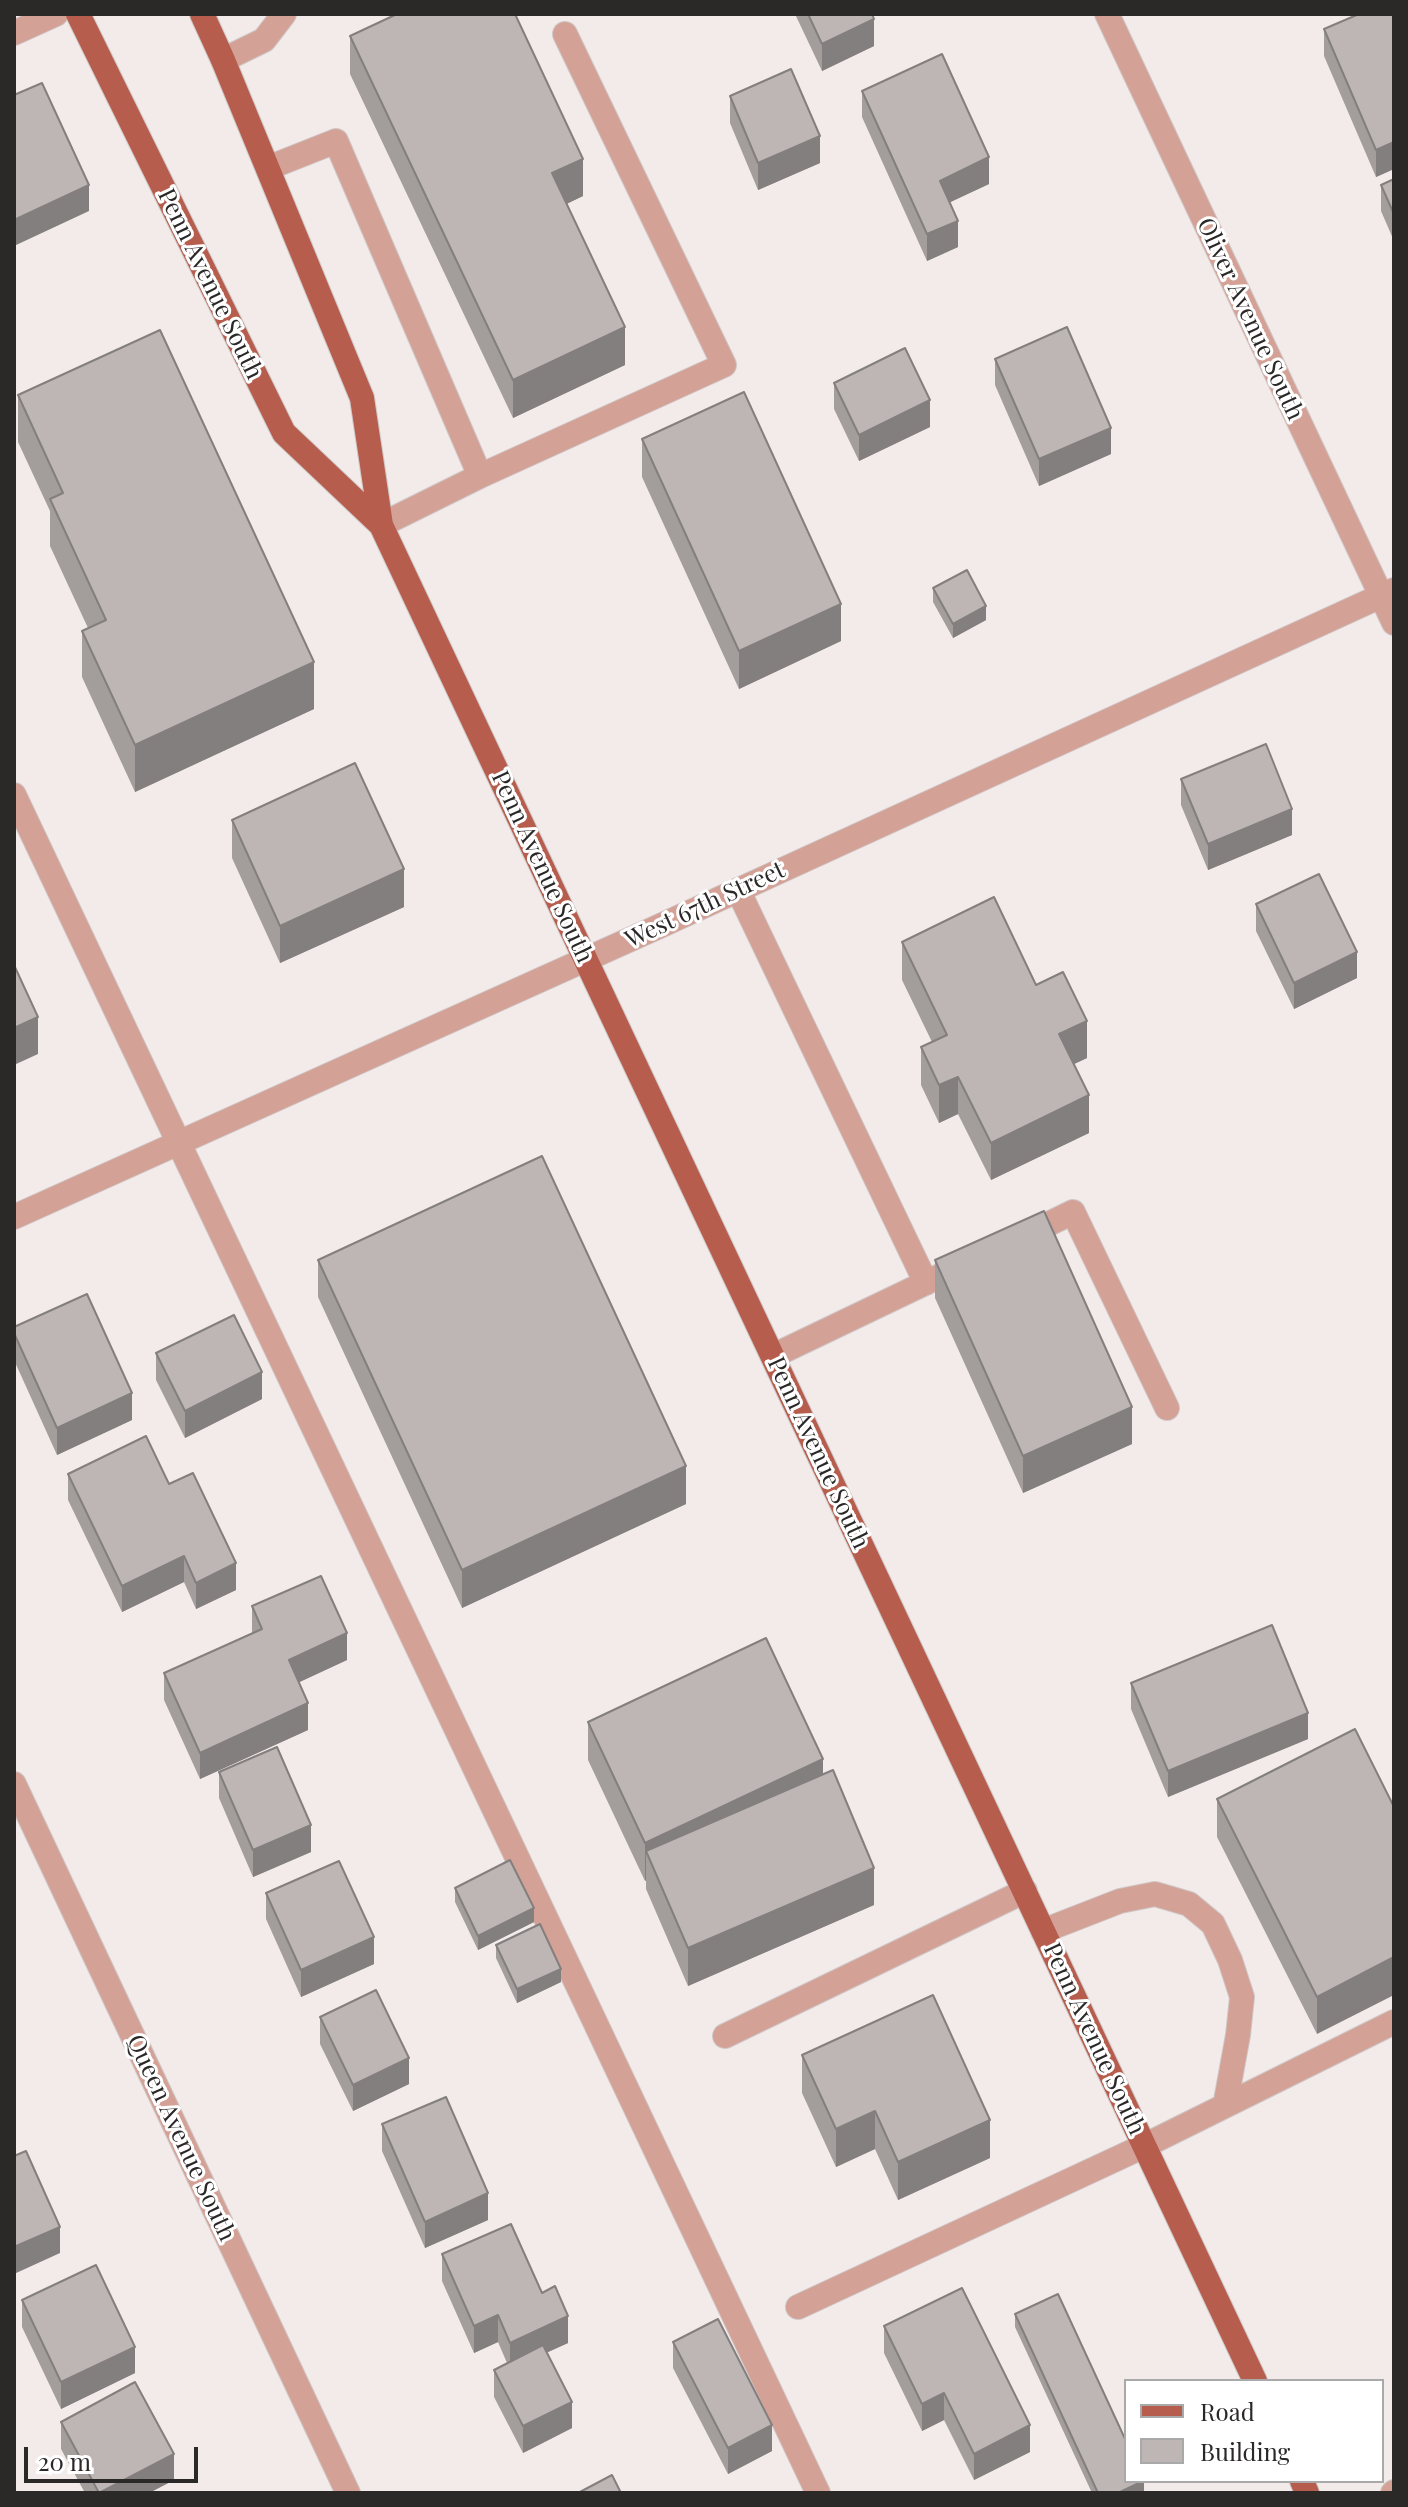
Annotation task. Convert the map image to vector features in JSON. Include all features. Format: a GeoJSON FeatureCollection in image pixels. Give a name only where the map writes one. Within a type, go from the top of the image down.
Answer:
{"type":"FeatureCollection","features":[{"type":"Feature","properties":{"kind":"main road","name":"Penn Avenue South"},"geometry":{"type":"LineString","coordinates":[[78,14],[284,433],[381,525]]}},
{"type":"Feature","properties":{"kind":"main road","name":"Penn Avenue South"},"geometry":{"type":"LineString","coordinates":[[202,14],[362,398],[381,525],[1254,2379]]}},
{"type":"Feature","properties":{"kind":"street"},"geometry":{"type":"LineString","coordinates":[[14,33],[56,14]]}},
{"type":"Feature","properties":{"kind":"street"},"geometry":{"type":"LineString","coordinates":[[223,60],[264,40],[284,14]]}},
{"type":"Feature","properties":{"kind":"street","name":"Oliver Avenue South"},"geometry":{"type":"LineString","coordinates":[[1107,14],[1388,592],[1394,623]]}},
{"type":"Feature","properties":{"kind":"street"},"geometry":{"type":"LineString","coordinates":[[381,525],[480,476],[724,365],[565,34]]}},
{"type":"Feature","properties":{"kind":"street"},"geometry":{"type":"LineString","coordinates":[[268,168],[336,141],[480,476]]}},
{"type":"Feature","properties":{"kind":"street","name":"West 67th Street"},"geometry":{"type":"LineString","coordinates":[[14,1217],[586,960],[1388,592]]}},
{"type":"Feature","properties":{"kind":"street"},"geometry":{"type":"LineString","coordinates":[[14,795],[818,2493]]}},
{"type":"Feature","properties":{"kind":"street"},"geometry":{"type":"LineString","coordinates":[[738,890],[926,1283]]}},
{"type":"Feature","properties":{"kind":"street"},"geometry":{"type":"LineString","coordinates":[[773,1356],[1073,1212],[1167,1408]]}},
{"type":"Feature","properties":{"kind":"street","name":"Queen Avenue South"},"geometry":{"type":"LineString","coordinates":[[14,1784],[348,2493]]}},
{"type":"Feature","properties":{"kind":"street"},"geometry":{"type":"LineString","coordinates":[[725,2036],[1025,1891]]}},
{"type":"Feature","properties":{"kind":"street"},"geometry":{"type":"LineString","coordinates":[[1043,1931],[1120,1901],[1155,1894],[1189,1904],[1213,1924],[1230,1960],[1242,1997],[1225,2106]]}},
{"type":"Feature","properties":{"kind":"street"},"geometry":{"type":"LineString","coordinates":[[798,2307],[1144,2146],[1394,2022]]}},
{"type":"Feature","properties":{"kind":"building"},"geometry":{"type":"Polygon","coordinates":[[[397,14],[515,14],[583,159],[552,173],[625,327],[513,380],[350,36],[397,14]]]}},
{"type":"Feature","properties":{"kind":"building"},"geometry":{"type":"Polygon","coordinates":[[[808,14],[872,14],[874,19],[822,44],[808,14]]]}},
{"type":"Feature","properties":{"kind":"building"},"geometry":{"type":"Polygon","coordinates":[[[1359,14],[1394,14],[1394,142],[1376,150],[1324,29],[1359,14]]]}},
{"type":"Feature","properties":{"kind":"building"},"geometry":{"type":"Polygon","coordinates":[[[942,54],[989,157],[940,181],[958,221],[927,234],[862,91],[942,54]]]}},
{"type":"Feature","properties":{"kind":"building"},"geometry":{"type":"Polygon","coordinates":[[[791,69],[820,136],[758,163],[730,96],[791,69]]]}},
{"type":"Feature","properties":{"kind":"building"},"geometry":{"type":"Polygon","coordinates":[[[42,83],[89,185],[14,220],[14,95],[42,83]]]}},
{"type":"Feature","properties":{"kind":"building"},"geometry":{"type":"Polygon","coordinates":[[[1394,179],[1394,214],[1381,185],[1394,179]]]}},
{"type":"Feature","properties":{"kind":"building"},"geometry":{"type":"Polygon","coordinates":[[[1067,327],[1111,428],[1039,459],[995,359],[1067,327]]]}},
{"type":"Feature","properties":{"kind":"building"},"geometry":{"type":"Polygon","coordinates":[[[160,330],[314,662],[135,745],[82,631],[106,620],[50,499],[63,493],[18,395],[160,330]]]}},
{"type":"Feature","properties":{"kind":"building"},"geometry":{"type":"Polygon","coordinates":[[[905,348],[930,400],[859,435],[834,383],[905,348]]]}},
{"type":"Feature","properties":{"kind":"building"},"geometry":{"type":"Polygon","coordinates":[[[744,392],[841,604],[739,651],[642,439],[744,392]]]}},
{"type":"Feature","properties":{"kind":"building"},"geometry":{"type":"Polygon","coordinates":[[[967,570],[986,606],[953,624],[933,588],[967,570]]]}},
{"type":"Feature","properties":{"kind":"building"},"geometry":{"type":"Polygon","coordinates":[[[1266,744],[1292,809],[1208,844],[1181,779],[1266,744]]]}},
{"type":"Feature","properties":{"kind":"building"},"geometry":{"type":"Polygon","coordinates":[[[355,763],[404,869],[280,926],[232,820],[355,763]]]}},
{"type":"Feature","properties":{"kind":"building"},"geometry":{"type":"Polygon","coordinates":[[[1319,874],[1357,952],[1294,983],[1256,904],[1319,874]]]}},
{"type":"Feature","properties":{"kind":"building"},"geometry":{"type":"Polygon","coordinates":[[[994,897],[1036,985],[1063,972],[1087,1021],[1059,1034],[1089,1095],[991,1143],[958,1077],[939,1085],[921,1047],[947,1035],[902,942],[994,897]]]}},
{"type":"Feature","properties":{"kind":"building"},"geometry":{"type":"Polygon","coordinates":[[[14,965],[38,1017],[14,1028],[14,965]]]}},
{"type":"Feature","properties":{"kind":"building"},"geometry":{"type":"Polygon","coordinates":[[[542,1156],[686,1466],[462,1570],[318,1260],[542,1156]]]}},
{"type":"Feature","properties":{"kind":"building"},"geometry":{"type":"Polygon","coordinates":[[[1044,1211],[1132,1407],[1023,1456],[935,1260],[1044,1211]]]}},
{"type":"Feature","properties":{"kind":"building"},"geometry":{"type":"Polygon","coordinates":[[[87,1294],[132,1393],[57,1428],[14,1327],[87,1294]]]}},
{"type":"Feature","properties":{"kind":"building"},"geometry":{"type":"Polygon","coordinates":[[[234,1315],[262,1372],[185,1411],[156,1353],[234,1315]]]}},
{"type":"Feature","properties":{"kind":"building"},"geometry":{"type":"Polygon","coordinates":[[[146,1436],[169,1484],[193,1473],[236,1563],[196,1583],[184,1556],[122,1586],[68,1474],[146,1436]]]}},
{"type":"Feature","properties":{"kind":"building"},"geometry":{"type":"Polygon","coordinates":[[[321,1576],[347,1633],[289,1660],[308,1703],[200,1753],[164,1673],[262,1629],[252,1606],[321,1576]]]}},
{"type":"Feature","properties":{"kind":"building"},"geometry":{"type":"Polygon","coordinates":[[[1272,1625],[1308,1713],[1168,1771],[1131,1683],[1272,1625]]]}},
{"type":"Feature","properties":{"kind":"building"},"geometry":{"type":"Polygon","coordinates":[[[766,1638],[823,1759],[645,1843],[588,1722],[766,1638]]]}},
{"type":"Feature","properties":{"kind":"building"},"geometry":{"type":"Polygon","coordinates":[[[1355,1729],[1394,1807],[1394,1957],[1317,1997],[1217,1799],[1355,1729]]]}},
{"type":"Feature","properties":{"kind":"building"},"geometry":{"type":"Polygon","coordinates":[[[277,1747],[311,1825],[253,1850],[219,1772],[277,1747]]]}},
{"type":"Feature","properties":{"kind":"building"},"geometry":{"type":"Polygon","coordinates":[[[833,1770],[874,1868],[688,1948],[646,1851],[833,1770]]]}},
{"type":"Feature","properties":{"kind":"building"},"geometry":{"type":"Polygon","coordinates":[[[510,1860],[534,1908],[478,1936],[455,1888],[510,1860]]]}},
{"type":"Feature","properties":{"kind":"building"},"geometry":{"type":"Polygon","coordinates":[[[339,1861],[374,1937],[301,1970],[266,1893],[339,1861]]]}},
{"type":"Feature","properties":{"kind":"building"},"geometry":{"type":"Polygon","coordinates":[[[540,1924],[561,1969],[517,1989],[496,1945],[540,1924]]]}},
{"type":"Feature","properties":{"kind":"building"},"geometry":{"type":"Polygon","coordinates":[[[376,1990],[409,2058],[353,2085],[320,2017],[376,1990]]]}},
{"type":"Feature","properties":{"kind":"building"},"geometry":{"type":"Polygon","coordinates":[[[933,1995],[990,2120],[898,2162],[875,2111],[836,2129],[802,2055],[933,1995]]]}},
{"type":"Feature","properties":{"kind":"building"},"geometry":{"type":"Polygon","coordinates":[[[446,2097],[488,2193],[425,2222],[382,2124],[446,2097]]]}},
{"type":"Feature","properties":{"kind":"building"},"geometry":{"type":"Polygon","coordinates":[[[26,2151],[60,2227],[14,2247],[14,2156],[26,2151]]]}},
{"type":"Feature","properties":{"kind":"building"},"geometry":{"type":"Polygon","coordinates":[[[511,2224],[542,2293],[555,2286],[568,2316],[510,2343],[498,2315],[474,2326],[442,2254],[511,2224]]]}},
{"type":"Feature","properties":{"kind":"building"},"geometry":{"type":"Polygon","coordinates":[[[96,2265],[135,2347],[61,2382],[22,2300],[96,2265]]]}},
{"type":"Feature","properties":{"kind":"building"},"geometry":{"type":"Polygon","coordinates":[[[962,2288],[1030,2425],[974,2454],[944,2393],[922,2404],[884,2326],[962,2288]]]}},
{"type":"Feature","properties":{"kind":"building"},"geometry":{"type":"Polygon","coordinates":[[[1058,2294],[1124,2437],[1124,2483],[1139,2483],[1118,2493],[1098,2493],[1015,2314],[1058,2294]]]}},
{"type":"Feature","properties":{"kind":"building"},"geometry":{"type":"Polygon","coordinates":[[[718,2319],[772,2425],[728,2448],[673,2342],[718,2319]]]}},
{"type":"Feature","properties":{"kind":"building"},"geometry":{"type":"Polygon","coordinates":[[[543,2345],[572,2402],[523,2426],[494,2370],[543,2345]]]}},
{"type":"Feature","properties":{"kind":"building"},"geometry":{"type":"Polygon","coordinates":[[[135,2382],[174,2454],[99,2493],[61,2422],[135,2382]]]}},
{"type":"Feature","properties":{"kind":"building"},"geometry":{"type":"Polygon","coordinates":[[[612,2475],[621,2493],[578,2493],[612,2475]]]}}]}
